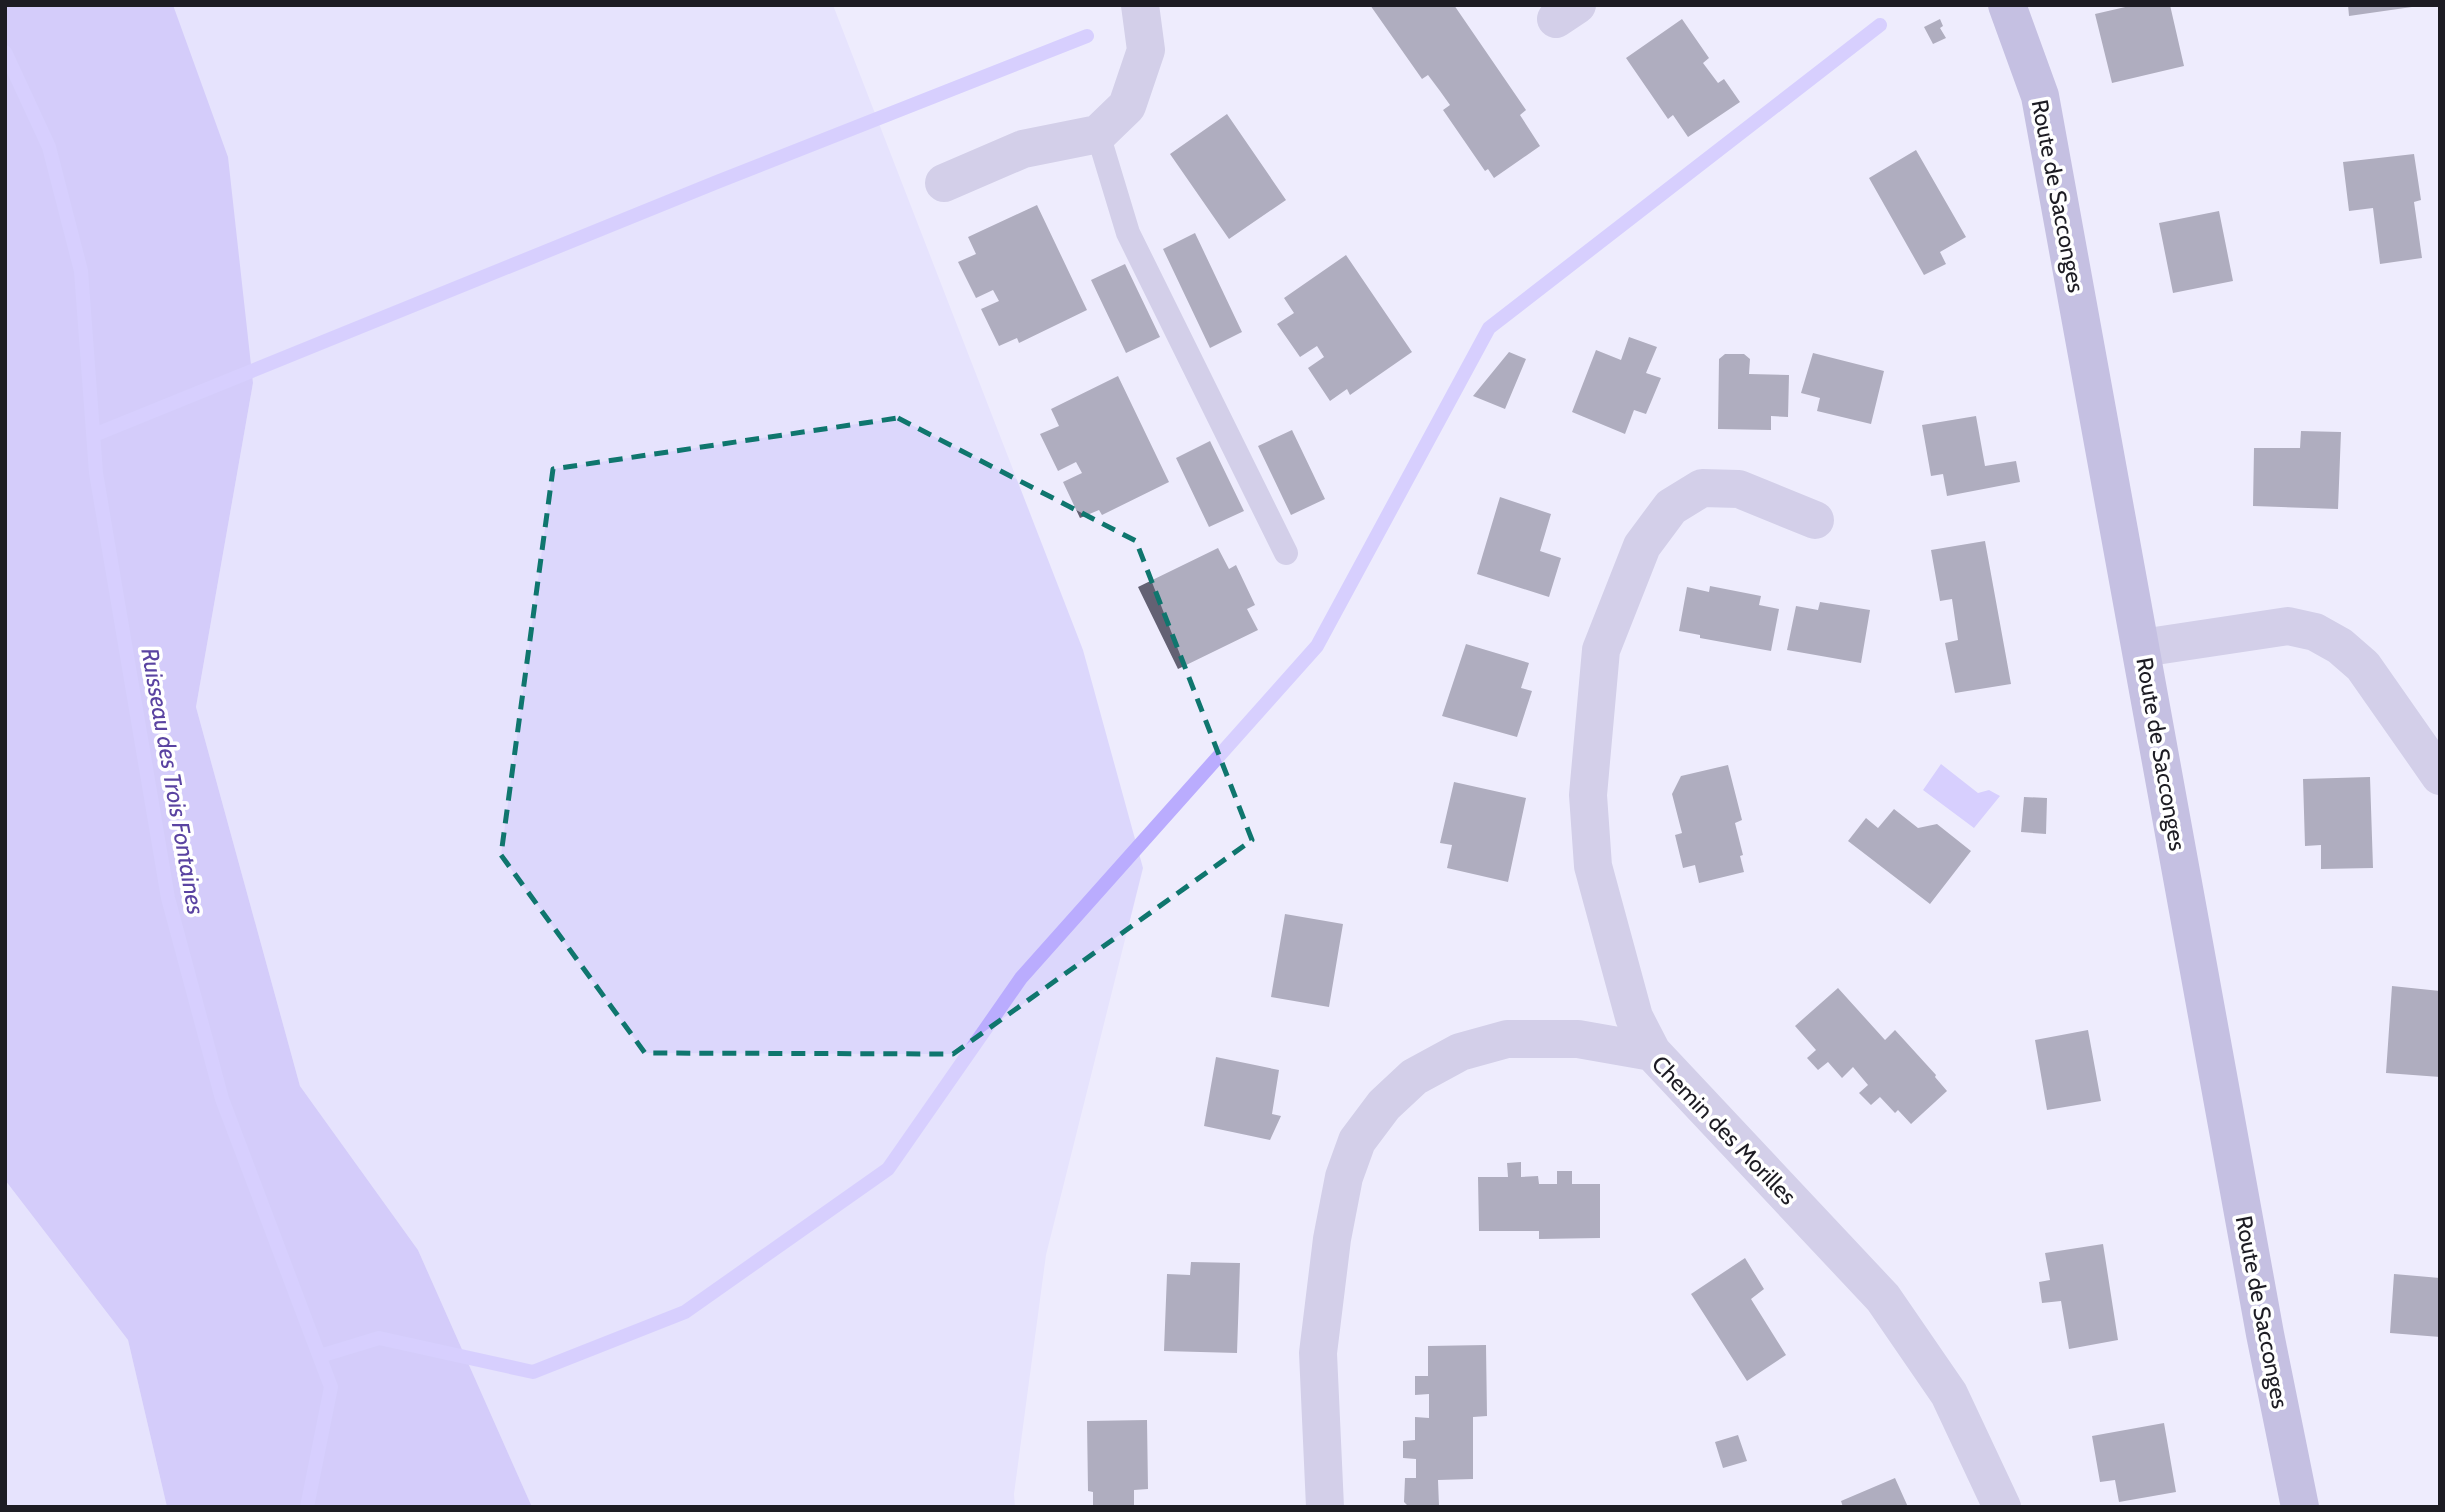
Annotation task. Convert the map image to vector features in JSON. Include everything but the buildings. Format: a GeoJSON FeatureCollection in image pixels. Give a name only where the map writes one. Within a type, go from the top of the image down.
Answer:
{"type":"FeatureCollection","features":[{"type":"Feature","properties":{"kind":"street"},"geometry":{"type":"LineString","coordinates":[[944,183],[1023,149],[1098,134],[1127,106],[1146,50],[1140,5]]}},
{"type":"Feature","properties":{"kind":"street","name":"Route de Sacconges"},"geometry":{"type":"LineString","coordinates":[[2007,5],[2040,96],[2260,1306],[2300,1507]]}},
{"type":"Feature","properties":{"kind":"street"},"geometry":{"type":"LineString","coordinates":[[1652,1052],[1634,1017],[1592,866],[1588,795],[1601,650],[1642,546],[1671,507],[1702,488],[1739,489],[1815,520]]}},
{"type":"Feature","properties":{"kind":"street"},"geometry":{"type":"LineString","coordinates":[[2142,648],[2288,626],[2315,632],[2340,646],[2363,667],[2440,776]]}},
{"type":"Feature","properties":{"kind":"street","name":"Chemin des Morilles"},"geometry":{"type":"LineString","coordinates":[[1325,1507],[1318,1353],[1332,1239],[1344,1177],[1357,1141],[1384,1105],[1414,1077],[1460,1052],[1507,1039],[1578,1039],[1652,1052],[1883,1298],[1949,1394],[2002,1507]]}},
{"type":"Feature","properties":{"kind":"lane"},"geometry":{"type":"LineString","coordinates":[[1098,134],[1128,233],[1286,553]]}},
{"type":"Feature","properties":{"kind":"highlighted area"},"geometry":{"type":"Polygon","coordinates":[[[898,418],[1136,541],[1252,840],[953,1054],[645,1053],[501,855],[553,469],[898,418]]]}},
{"type":"Feature","properties":{"kind":"shaded area"},"geometry":{"type":"Polygon","coordinates":[[[5,5],[173,5],[228,157],[253,383],[196,707],[300,1086],[418,1250],[532,1507],[167,1507],[128,1340],[5,1180],[5,5]]]}},
{"type":"Feature","properties":{"kind":"shaded area"},"geometry":{"type":"Polygon","coordinates":[[[173,5],[833,5],[1083,650],[1143,868],[1046,1255],[1014,1494],[1015,1507],[532,1507],[418,1250],[300,1086],[196,707],[253,383],[173,5]]]}},
{"type":"Feature","properties":{"kind":"shaded area"},"geometry":{"type":"Polygon","coordinates":[[[1941,764],[1978,793],[1989,790],[2000,796],[1974,828],[1923,790],[1941,764]]]}},
{"type":"Feature","properties":{"kind":"shaded area"},"geometry":{"type":"Polygon","coordinates":[[[5,1180],[128,1340],[167,1507],[5,1507],[5,1180]]]}},
{"type":"Feature","properties":{"kind":"waterway"},"geometry":{"type":"LineString","coordinates":[[320,1356],[379,1338],[533,1372],[685,1312],[888,1169],[1021,978],[1317,646],[1489,328],[1880,25]]}},
{"type":"Feature","properties":{"kind":"waterway"},"geometry":{"type":"LineString","coordinates":[[94,435],[717,182],[1087,36]]}},
{"type":"Feature","properties":{"kind":"waterway","name":"Ruisseau des Trois Fontaines"},"geometry":{"type":"LineString","coordinates":[[5,52],[49,147],[81,271],[96,473],[168,898],[222,1099],[331,1387],[307,1507]]}}]}
